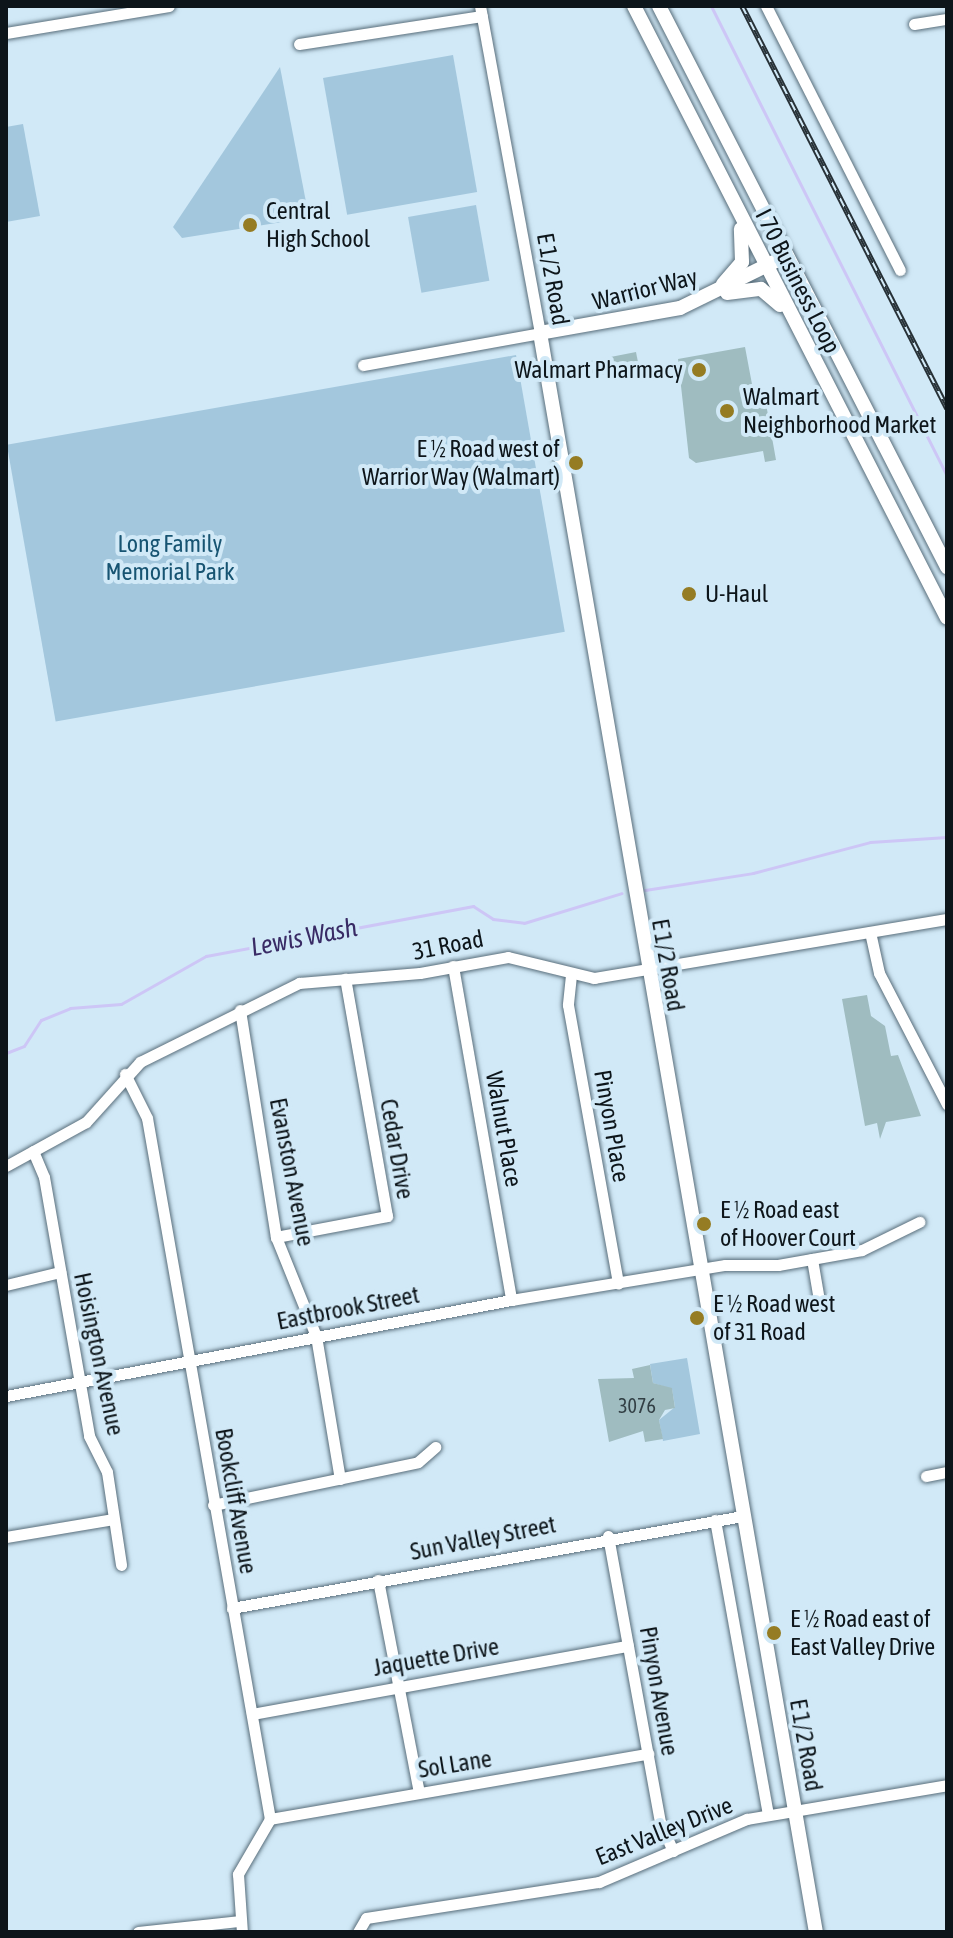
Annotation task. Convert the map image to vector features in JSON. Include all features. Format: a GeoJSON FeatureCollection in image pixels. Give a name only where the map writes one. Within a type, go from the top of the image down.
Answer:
{"type":"FeatureCollection","features":[{"type":"Feature","properties":{"kind":"main road","name":"I 70 Business Loop"},"geometry":{"type":"LineString","coordinates":[[634,6],[947,618]]}},
{"type":"Feature","properties":{"kind":"main road","name":"I 70 Business Loop"},"geometry":{"type":"LineString","coordinates":[[659,6],[947,567]]}},
{"type":"Feature","properties":{"kind":"main road"},"geometry":{"type":"LineString","coordinates":[[704,299],[732,277],[744,256],[740,225],[719,174]]}},
{"type":"Feature","properties":{"kind":"main road","name":"Warrior Way"},"geometry":{"type":"LineString","coordinates":[[540,333],[657,314],[704,299],[786,256]]}},
{"type":"Feature","properties":{"kind":"main road"},"geometry":{"type":"LineString","coordinates":[[704,299],[767,291],[811,355]]}},
{"type":"Feature","properties":{"kind":"main road","name":"E 1/2 Road"},"geometry":{"type":"LineString","coordinates":[[540,333],[647,971],[816,1932]]}},
{"type":"Feature","properties":{"kind":"street"},"geometry":{"type":"LineString","coordinates":[[6,33],[110,11],[169,6]]}},
{"type":"Feature","properties":{"kind":"street"},"geometry":{"type":"LineString","coordinates":[[766,6],[900,270]]}},
{"type":"Feature","properties":{"kind":"street"},"geometry":{"type":"LineString","coordinates":[[299,44],[481,11]]}},
{"type":"Feature","properties":{"kind":"street","name":"E 1/2 Road"},"geometry":{"type":"LineString","coordinates":[[481,11],[540,333]]}},
{"type":"Feature","properties":{"kind":"street"},"geometry":{"type":"LineString","coordinates":[[914,24],[947,19]]}},
{"type":"Feature","properties":{"kind":"street","name":"Warrior Way"},"geometry":{"type":"LineString","coordinates":[[363,365],[540,333]]}},
{"type":"Feature","properties":{"kind":"street","name":"31 Road"},"geometry":{"type":"LineString","coordinates":[[6,1166],[86,1122],[125,1074],[240,1010],[299,983],[508,957],[571,975],[647,971],[947,919]]}},
{"type":"Feature","properties":{"kind":"street"},"geometry":{"type":"LineString","coordinates":[[870,932],[879,973],[947,1104]]}},
{"type":"Feature","properties":{"kind":"street","name":"Walnut Place"},"geometry":{"type":"LineString","coordinates":[[453,966],[511,1300]]}},
{"type":"Feature","properties":{"kind":"street","name":"Pinyon Place"},"geometry":{"type":"LineString","coordinates":[[571,975],[568,1005],[618,1284]]}},
{"type":"Feature","properties":{"kind":"street","name":"Cedar Drive"},"geometry":{"type":"LineString","coordinates":[[276,1237],[387,1216],[345,979]]}},
{"type":"Feature","properties":{"kind":"street","name":"Evanston Avenue"},"geometry":{"type":"LineString","coordinates":[[240,1010],[276,1237],[316,1336],[340,1479]]}},
{"type":"Feature","properties":{"kind":"street","name":"Bookcliff Avenue"},"geometry":{"type":"LineString","coordinates":[[125,1074],[147,1118],[270,1819]]}},
{"type":"Feature","properties":{"kind":"street","name":"Hoisington Avenue"},"geometry":{"type":"LineString","coordinates":[[33,1151],[80,1381],[114,1519],[121,1565]]}},
{"type":"Feature","properties":{"kind":"street","name":"Eastbrook Street"},"geometry":{"type":"LineString","coordinates":[[6,1396],[511,1300],[700,1269],[812,1259],[862,1250],[919,1222]]}},
{"type":"Feature","properties":{"kind":"street"},"geometry":{"type":"LineString","coordinates":[[812,1259],[819,1300]]}},
{"type":"Feature","properties":{"kind":"street"},"geometry":{"type":"LineString","coordinates":[[6,1285],[60,1272]]}},
{"type":"Feature","properties":{"kind":"street"},"geometry":{"type":"LineString","coordinates":[[213,1505],[418,1462],[435,1447]]}},
{"type":"Feature","properties":{"kind":"street"},"geometry":{"type":"LineString","coordinates":[[926,1476],[947,1472]]}},
{"type":"Feature","properties":{"kind":"street","name":"Sun Valley Street"},"geometry":{"type":"LineString","coordinates":[[232,1608],[608,1536],[743,1516]]}},
{"type":"Feature","properties":{"kind":"street"},"geometry":{"type":"LineString","coordinates":[[6,1537],[114,1519]]}},
{"type":"Feature","properties":{"kind":"street"},"geometry":{"type":"LineString","coordinates":[[715,1520],[768,1814]]}},
{"type":"Feature","properties":{"kind":"street","name":"Pinyon Avenue"},"geometry":{"type":"LineString","coordinates":[[608,1536],[660,1822],[673,1851]]}},
{"type":"Feature","properties":{"kind":"street"},"geometry":{"type":"LineString","coordinates":[[378,1580],[419,1792]]}},
{"type":"Feature","properties":{"kind":"street","name":"Jaquette Drive"},"geometry":{"type":"LineString","coordinates":[[252,1714],[628,1646]]}},
{"type":"Feature","properties":{"kind":"street","name":"Sol Lane"},"geometry":{"type":"LineString","coordinates":[[270,1819],[648,1754]]}},
{"type":"Feature","properties":{"kind":"street","name":"East Valley Drive"},"geometry":{"type":"LineString","coordinates":[[358,1932],[366,1918],[599,1882],[768,1814],[947,1785]]}},
{"type":"Feature","properties":{"kind":"street"},"geometry":{"type":"LineString","coordinates":[[138,1932],[241,1927],[238,1874],[270,1819]]}},
{"type":"Feature","properties":{"kind":"green space"},"geometry":{"type":"Polygon","coordinates":[[[453,55],[477,192],[347,215],[323,78],[453,55]]]}},
{"type":"Feature","properties":{"kind":"green space"},"geometry":{"type":"Polygon","coordinates":[[[280,67],[306,202],[295,220],[182,238],[173,227],[280,67]]]}},
{"type":"Feature","properties":{"kind":"green space"},"geometry":{"type":"Polygon","coordinates":[[[23,124],[40,216],[6,222],[6,127],[23,124]]]}},
{"type":"Feature","properties":{"kind":"green space"},"geometry":{"type":"Polygon","coordinates":[[[476,205],[489,281],[421,293],[408,217],[476,205]]]}},
{"type":"Feature","properties":{"kind":"green space","name":"Long Family Memorial Park"},"geometry":{"type":"Polygon","coordinates":[[[516,355],[565,632],[56,722],[7,445],[516,355]]]}},
{"type":"Feature","properties":{"kind":"green space"},"geometry":{"type":"Polygon","coordinates":[[[687,1358],[700,1434],[663,1441],[659,1420],[675,1407],[672,1389],[653,1383],[650,1364],[687,1358]]]}},
{"type":"Feature","properties":{"kind":"building","name":"Walmart Neighborhood Market"},"geometry":{"type":"Polygon","coordinates":[[[745,347],[755,400],[765,398],[776,460],[765,462],[763,451],[696,463],[689,458],[678,359],[745,347]]]}},
{"type":"Feature","properties":{"kind":"building"},"geometry":{"type":"Polygon","coordinates":[[[636,352],[639,368],[592,377],[589,361],[636,352]]]}},
{"type":"Feature","properties":{"kind":"building"},"geometry":{"type":"Polygon","coordinates":[[[867,995],[871,1016],[885,1026],[891,1056],[898,1055],[921,1116],[886,1122],[880,1139],[877,1123],[865,1126],[842,999],[867,995]]]}},
{"type":"Feature","properties":{"kind":"building"},"geometry":{"type":"Polygon","coordinates":[[[650,1365],[653,1383],[672,1388],[675,1408],[665,1410],[659,1420],[663,1439],[645,1442],[643,1431],[609,1442],[598,1379],[634,1378],[632,1369],[650,1365]]]}},
{"type":"Feature","properties":{"kind":"waterway"},"geometry":{"type":"LineString","coordinates":[[711,6],[947,476]]}},
{"type":"Feature","properties":{"kind":"waterway","name":"Lewis Wash"},"geometry":{"type":"LineString","coordinates":[[645,890],[753,873],[870,842],[947,837]]}},
{"type":"Feature","properties":{"kind":"waterway","name":"Lewis Wash"},"geometry":{"type":"LineString","coordinates":[[6,1053],[24,1046],[41,1020],[70,1008],[121,1004],[206,956],[473,906],[493,919],[524,923],[622,893]]}},
{"type":"Feature","properties":{"kind":"railway"},"geometry":{"type":"LineString","coordinates":[[742,6],[947,409]]}},
{"type":"Feature","properties":{"kind":"place","name":"Central High School"},"geometry":{"type":"Point","coordinates":[250,225]}},
{"type":"Feature","properties":{"kind":"place","name":"Walmart Pharmacy"},"geometry":{"type":"Point","coordinates":[699,370]}},
{"type":"Feature","properties":{"kind":"place","name":"Walmart Neighborhood Market"},"geometry":{"type":"Point","coordinates":[727,411]}},
{"type":"Feature","properties":{"kind":"place","name":"E ½ Road west of Warrior Way (Walmart)"},"geometry":{"type":"Point","coordinates":[576,463]}},
{"type":"Feature","properties":{"kind":"place","name":"U-Haul"},"geometry":{"type":"Point","coordinates":[689,594]}},
{"type":"Feature","properties":{"kind":"place","name":"E ½ Road east of Hoover Court"},"geometry":{"type":"Point","coordinates":[704,1224]}},
{"type":"Feature","properties":{"kind":"place","name":"E ½ Road west of 31 Road"},"geometry":{"type":"Point","coordinates":[697,1318]}},
{"type":"Feature","properties":{"kind":"place","name":"E ½ Road east of East Valley Drive"},"geometry":{"type":"Point","coordinates":[774,1633]}}]}
